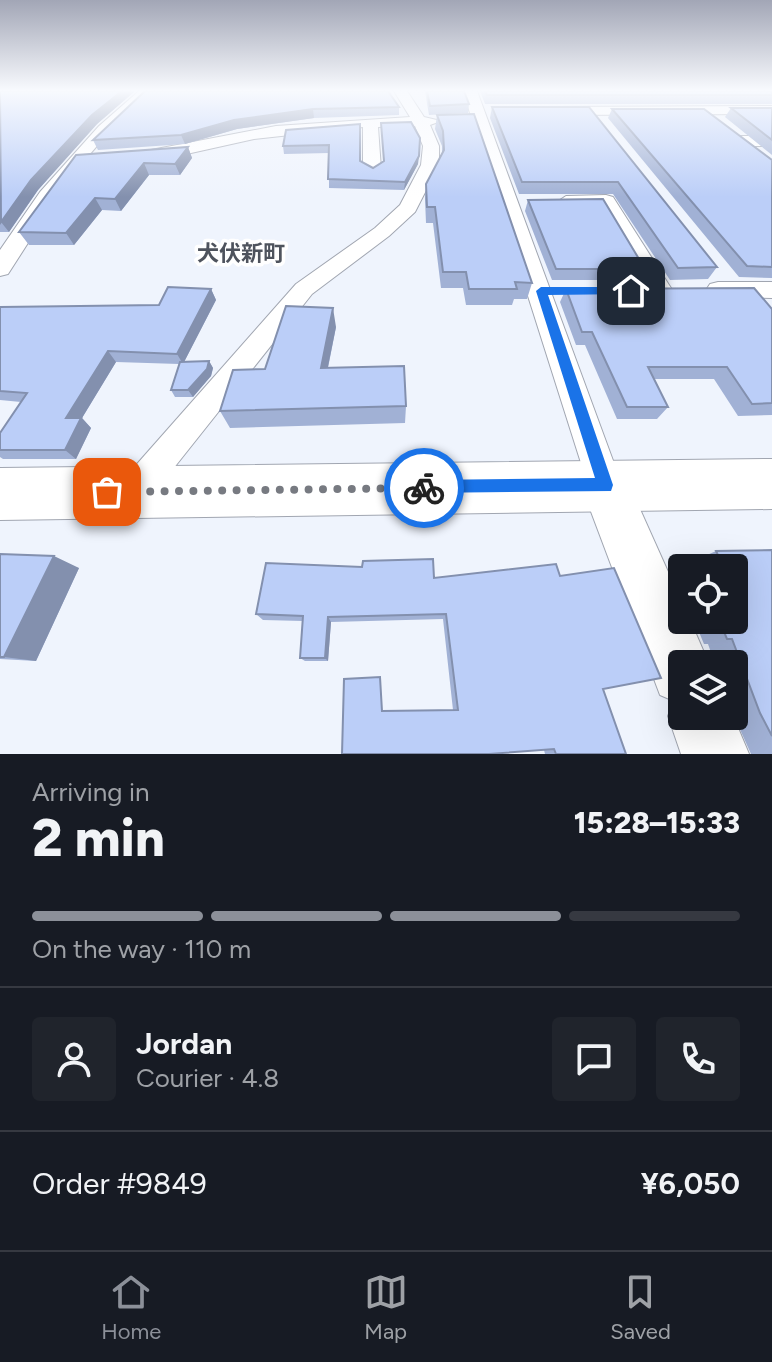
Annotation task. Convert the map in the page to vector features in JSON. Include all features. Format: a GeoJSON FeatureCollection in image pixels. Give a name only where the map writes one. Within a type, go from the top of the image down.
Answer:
{"type":"FeatureCollection","features":[{"type":"Feature","properties":{"kind":"main road"},"geometry":{"type":"LineString","coordinates":[[0,494],[772,484]]}},
{"type":"Feature","properties":{"kind":"street"},"geometry":{"type":"LineString","coordinates":[[0,269],[52,189],[106,126]]}},
{"type":"Feature","properties":{"kind":"street"},"geometry":{"type":"LineString","coordinates":[[134,156],[185,152],[250,135],[313,126]]}},
{"type":"Feature","properties":{"kind":"street"},"geometry":{"type":"LineString","coordinates":[[370,126],[372,169]]}},
{"type":"Feature","properties":{"kind":"street"},"geometry":{"type":"LineString","coordinates":[[134,492],[304,289],[382,232],[408,208],[430,165],[431,146],[421,126]]}},
{"type":"Feature","properties":{"kind":"street"},"geometry":{"type":"LineString","coordinates":[[475,126],[509,203],[541,291],[605,485],[673,650]]}},
{"type":"Feature","properties":{"kind":"street"},"geometry":{"type":"LineString","coordinates":[[603,126],[610,135]]}},
{"type":"Feature","properties":{"kind":"street"},"geometry":{"type":"LineString","coordinates":[[722,126],[761,159]]}},
{"type":"Feature","properties":{"kind":"street"},"geometry":{"type":"LineString","coordinates":[[740,141],[772,141]]}},
{"type":"Feature","properties":{"kind":"street"},"geometry":{"type":"LineString","coordinates":[[77,159],[106,157]]}},
{"type":"Feature","properties":{"kind":"street"},"geometry":{"type":"LineString","coordinates":[[509,203],[606,201],[661,291]]}},
{"type":"Feature","properties":{"kind":"street"},"geometry":{"type":"LineString","coordinates":[[713,266],[732,290]]}},
{"type":"Feature","properties":{"kind":"street"},"geometry":{"type":"LineString","coordinates":[[541,291],[571,291]]}},
{"type":"Feature","properties":{"kind":"street"},"geometry":{"type":"LineString","coordinates":[[631,291],[771,291]]}},
{"type":"Feature","properties":{"kind":"street"},"geometry":{"type":"LineString","coordinates":[[706,730],[715,754]]}},
{"type":"Feature","properties":{"kind":"building"},"geometry":{"type":"Polygon","coordinates":[[[0,126],[82,126],[31,180],[1,222],[0,126]]]}},
{"type":"Feature","properties":{"kind":"building"},"geometry":{"type":"Polygon","coordinates":[[[108,126],[212,126],[181,135],[93,140],[108,126]]]}},
{"type":"Feature","properties":{"kind":"building"},"geometry":{"type":"Polygon","coordinates":[[[360,126],[360,161],[373,168],[384,161],[381,126],[413,126],[420,138],[419,156],[405,182],[328,179],[329,145],[283,146],[286,130],[360,126]]]}},
{"type":"Feature","properties":{"kind":"building"},"geometry":{"type":"Polygon","coordinates":[[[441,126],[478,126],[532,283],[515,282],[517,289],[469,289],[466,272],[443,272],[435,207],[427,207],[426,184],[444,150],[441,126]]]}},
{"type":"Feature","properties":{"kind":"building"},"geometry":{"type":"Polygon","coordinates":[[[500,126],[604,126],[717,267],[678,268],[618,182],[522,182],[500,126]]]}},
{"type":"Feature","properties":{"kind":"building"},"geometry":{"type":"Polygon","coordinates":[[[627,126],[727,126],[772,160],[772,267],[747,266],[627,126]]]}},
{"type":"Feature","properties":{"kind":"building"},"geometry":{"type":"Polygon","coordinates":[[[754,126],[772,126],[772,140],[754,126]]]}},
{"type":"Feature","properties":{"kind":"building"},"geometry":{"type":"Polygon","coordinates":[[[188,147],[175,164],[144,163],[115,199],[95,198],[66,233],[19,232],[76,155],[188,147]]]}},
{"type":"Feature","properties":{"kind":"building"},"geometry":{"type":"Polygon","coordinates":[[[603,199],[645,269],[556,269],[528,200],[603,199]]]}},
{"type":"Feature","properties":{"kind":"building"},"geometry":{"type":"Polygon","coordinates":[[[168,287],[211,289],[177,354],[108,351],[66,418],[81,418],[65,450],[0,450],[0,433],[27,393],[0,391],[0,307],[159,305],[168,287]]]}},
{"type":"Feature","properties":{"kind":"building"},"geometry":{"type":"Polygon","coordinates":[[[754,288],[772,309],[772,403],[752,404],[727,367],[648,367],[668,407],[627,407],[592,332],[582,332],[566,289],[754,288]]]}},
{"type":"Feature","properties":{"kind":"building"},"geometry":{"type":"Polygon","coordinates":[[[286,306],[333,308],[321,368],[404,366],[406,406],[220,411],[233,370],[265,369],[286,306]]]}},
{"type":"Feature","properties":{"kind":"building"},"geometry":{"type":"Polygon","coordinates":[[[209,361],[207,369],[188,390],[171,390],[180,362],[209,361]]]}},
{"type":"Feature","properties":{"kind":"building"},"geometry":{"type":"Polygon","coordinates":[[[772,550],[772,736],[748,681],[748,650],[736,650],[732,639],[727,639],[725,634],[748,634],[748,554],[717,554],[716,551],[772,550]]]}},
{"type":"Feature","properties":{"kind":"building"},"geometry":{"type":"Polygon","coordinates":[[[0,554],[54,556],[4,657],[0,657],[0,554]]]}},
{"type":"Feature","properties":{"kind":"building"},"geometry":{"type":"Polygon","coordinates":[[[433,559],[434,578],[556,564],[560,576],[614,568],[661,678],[603,689],[626,754],[556,754],[554,749],[489,754],[342,754],[344,679],[380,677],[382,711],[458,710],[446,614],[328,617],[325,658],[300,658],[303,616],[256,614],[266,563],[362,567],[363,561],[433,559]]]}},
{"type":"Feature","properties":{"kind":"way so far"},"geometry":{"type":"LineString","coordinates":[[107,492],[424,488]]}},
{"type":"Feature","properties":{"kind":"district","name":"犬伏新町"},"geometry":{"type":"Point","coordinates":[241,253]}},
{"type":"Feature","properties":{"kind":"route"},"geometry":{"type":"LineString","coordinates":[[424,488],[605,485],[541,291],[631,291]]}}]}
